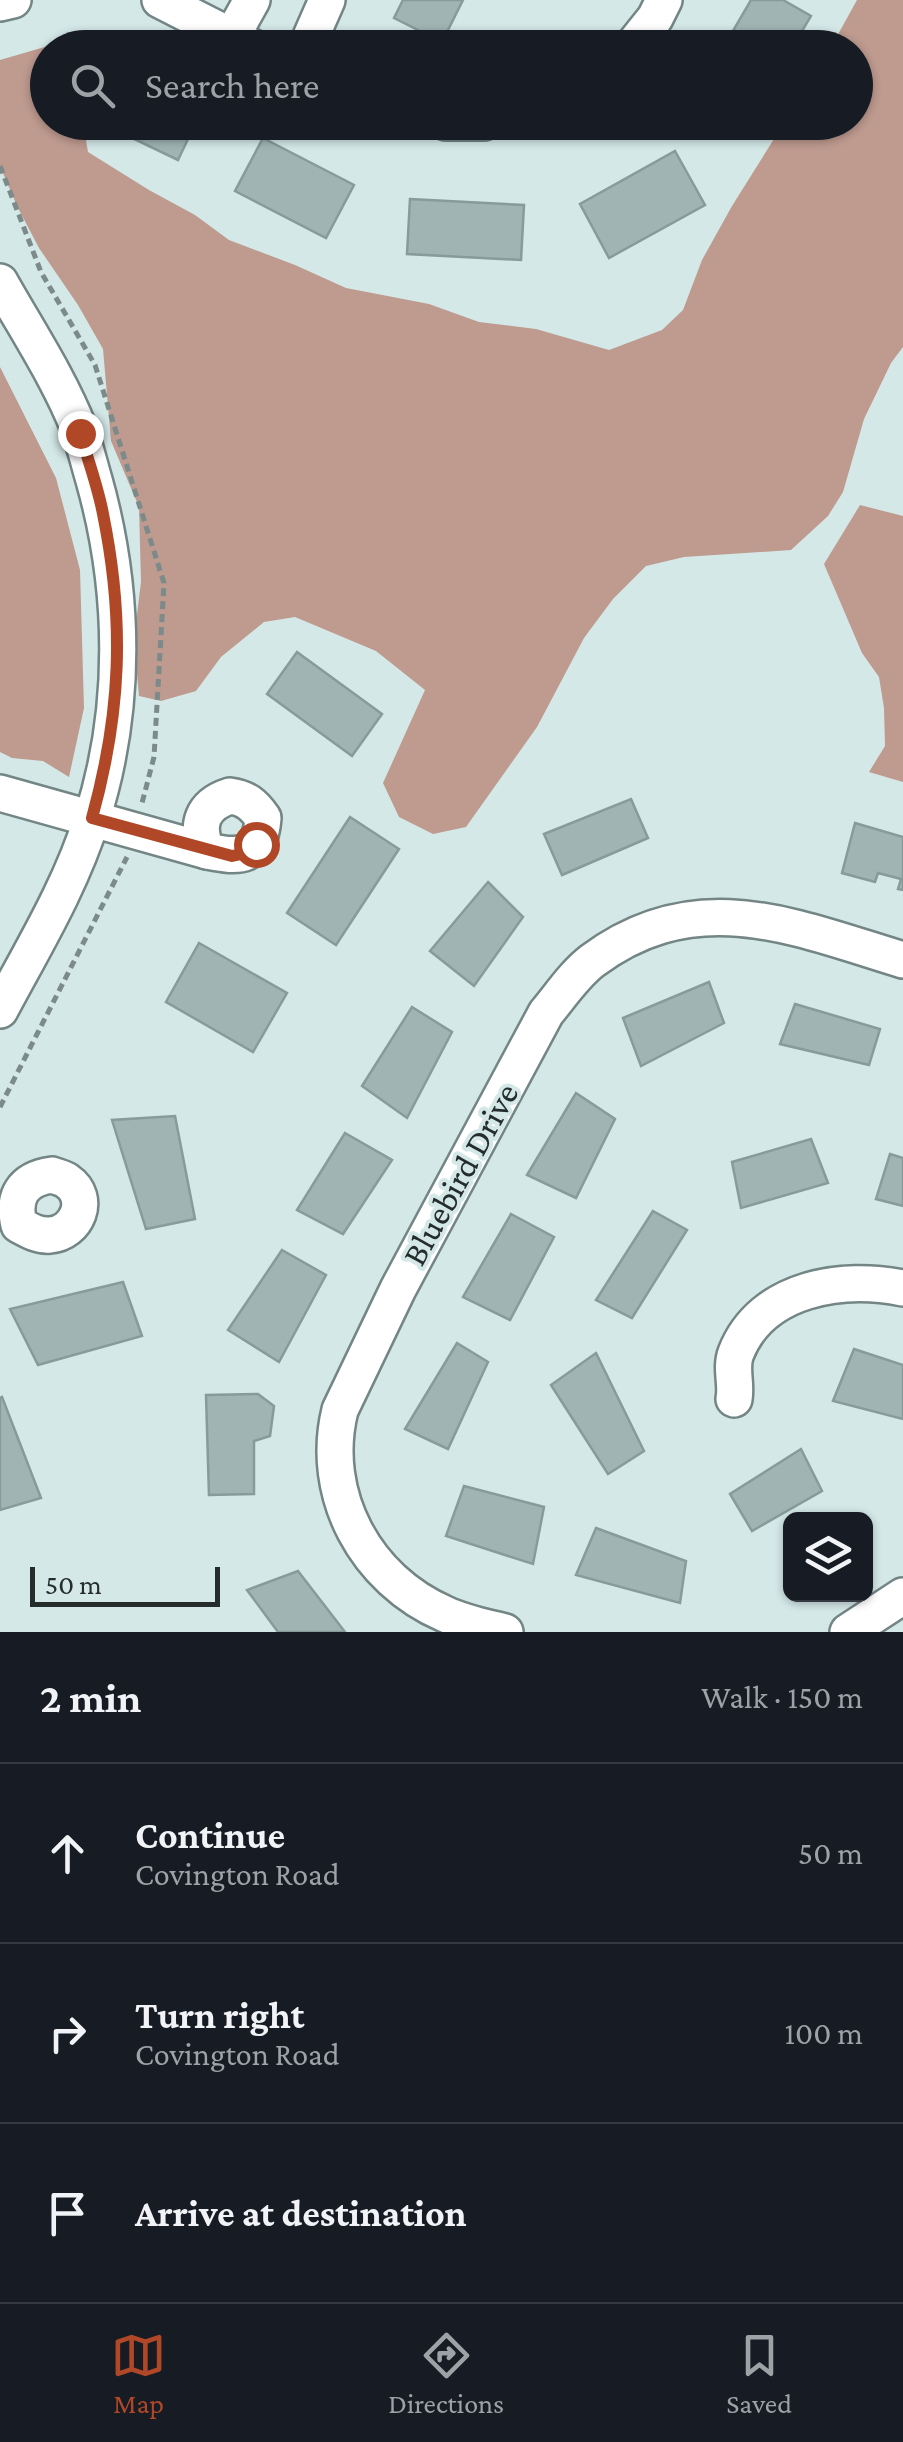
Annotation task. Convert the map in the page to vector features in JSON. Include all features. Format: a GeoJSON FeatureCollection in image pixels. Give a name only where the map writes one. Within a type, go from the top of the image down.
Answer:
{"type":"FeatureCollection","features":[{"type":"Feature","properties":{"kind":"street"},"geometry":{"type":"LineString","coordinates":[[0,3],[13,0]]}},
{"type":"Feature","properties":{"kind":"street"},"geometry":{"type":"LineString","coordinates":[[160,0],[219,30]]}},
{"type":"Feature","properties":{"kind":"street"},"geometry":{"type":"LineString","coordinates":[[246,30],[252,0]]}},
{"type":"Feature","properties":{"kind":"street"},"geometry":{"type":"LineString","coordinates":[[314,30],[327,0]]}},
{"type":"Feature","properties":{"kind":"street"},"geometry":{"type":"LineString","coordinates":[[645,30],[664,0]]}},
{"type":"Feature","properties":{"kind":"street"},"geometry":{"type":"LineString","coordinates":[[0,282],[66,399],[80,433],[103,512],[119,642],[104,775],[92,818],[49,919],[0,1010]]}},
{"type":"Feature","properties":{"kind":"street"},"geometry":{"type":"LineString","coordinates":[[3,801],[92,818],[208,851]]}},
{"type":"Feature","properties":{"kind":"street","name":"Bluebird Drive"},"geometry":{"type":"LineString","coordinates":[[506,1632],[446,1615],[387,1576],[364,1548],[346,1516],[337,1488],[335,1429],[374,1336],[546,1013],[593,960],[664,924],[693,919],[728,916],[786,924],[903,960]]}},
{"type":"Feature","properties":{"kind":"street"},"geometry":{"type":"LineString","coordinates":[[734,1399],[736,1350],[766,1313],[789,1297],[840,1284],[903,1288]]}},
{"type":"Feature","properties":{"kind":"street"},"geometry":{"type":"LineString","coordinates":[[848,1632],[903,1596]]}},
{"type":"Feature","properties":{"kind":"shaded area"},"geometry":{"type":"Polygon","coordinates":[[[857,0],[903,0],[903,347],[864,419],[843,492],[828,516],[791,550],[684,557],[646,566],[613,599],[584,638],[537,727],[466,827],[433,834],[399,817],[383,783],[425,690],[376,651],[295,617],[264,622],[221,657],[196,691],[161,701],[139,696],[134,639],[141,582],[139,507],[111,441],[103,349],[39,248],[0,166],[0,60],[30,51],[30,140],[86,140],[88,152],[195,215],[229,240],[346,288],[429,304],[479,322],[536,329],[609,350],[662,330],[683,310],[702,260],[773,140],[873,140],[873,30],[840,30],[857,0]]]}},
{"type":"Feature","properties":{"kind":"shaded area"},"geometry":{"type":"Polygon","coordinates":[[[0,367],[56,478],[80,570],[84,708],[69,777],[43,761],[12,758],[0,752],[0,367]]]}},
{"type":"Feature","properties":{"kind":"shaded area"},"geometry":{"type":"Polygon","coordinates":[[[860,505],[903,516],[903,782],[869,772],[885,746],[879,677],[862,653],[824,564],[860,505]]]}},
{"type":"Feature","properties":{"kind":"building"},"geometry":{"type":"Polygon","coordinates":[[[403,0],[463,0],[448,30],[418,30],[394,18],[403,0]]]}},
{"type":"Feature","properties":{"kind":"building"},"geometry":{"type":"Polygon","coordinates":[[[751,0],[783,0],[811,16],[803,30],[734,30],[751,0]]]}},
{"type":"Feature","properties":{"kind":"building"},"geometry":{"type":"Polygon","coordinates":[[[136,140],[187,140],[178,160],[136,140]]]}},
{"type":"Feature","properties":{"kind":"building"},"geometry":{"type":"Polygon","coordinates":[[[262,140],[354,185],[326,238],[235,191],[262,140]]]}},
{"type":"Feature","properties":{"kind":"building"},"geometry":{"type":"Polygon","coordinates":[[[675,151],[705,205],[609,258],[580,204],[675,151]]]}},
{"type":"Feature","properties":{"kind":"building"},"geometry":{"type":"Polygon","coordinates":[[[410,199],[524,205],[521,260],[407,254],[410,199]]]}},
{"type":"Feature","properties":{"kind":"building"},"geometry":{"type":"Polygon","coordinates":[[[297,652],[382,714],[352,756],[267,694],[297,652]]]}},
{"type":"Feature","properties":{"kind":"building"},"geometry":{"type":"Polygon","coordinates":[[[631,799],[648,838],[562,875],[544,834],[631,799]]]}},
{"type":"Feature","properties":{"kind":"building"},"geometry":{"type":"Polygon","coordinates":[[[350,817],[399,849],[336,945],[287,913],[350,817]]]}},
{"type":"Feature","properties":{"kind":"building"},"geometry":{"type":"Polygon","coordinates":[[[855,823],[903,837],[903,890],[898,889],[901,879],[878,873],[875,882],[842,873],[855,823]]]}},
{"type":"Feature","properties":{"kind":"building"},"geometry":{"type":"Polygon","coordinates":[[[488,882],[523,917],[474,986],[430,951],[488,882]]]}},
{"type":"Feature","properties":{"kind":"building"},"geometry":{"type":"Polygon","coordinates":[[[199,943],[287,993],[253,1052],[166,1002],[199,943]]]}},
{"type":"Feature","properties":{"kind":"building"},"geometry":{"type":"Polygon","coordinates":[[[709,982],[724,1023],[641,1066],[623,1018],[709,982]]]}},
{"type":"Feature","properties":{"kind":"building"},"geometry":{"type":"Polygon","coordinates":[[[795,1004],[880,1029],[869,1065],[780,1044],[795,1004]]]}},
{"type":"Feature","properties":{"kind":"building"},"geometry":{"type":"Polygon","coordinates":[[[412,1007],[452,1032],[407,1118],[362,1086],[412,1007]]]}},
{"type":"Feature","properties":{"kind":"building"},"geometry":{"type":"Polygon","coordinates":[[[576,1093],[615,1119],[576,1198],[527,1175],[576,1093]]]}},
{"type":"Feature","properties":{"kind":"building"},"geometry":{"type":"Polygon","coordinates":[[[175,1116],[195,1219],[146,1229],[112,1120],[175,1116]]]}},
{"type":"Feature","properties":{"kind":"building"},"geometry":{"type":"Polygon","coordinates":[[[345,1133],[392,1160],[343,1234],[297,1210],[345,1133]]]}},
{"type":"Feature","properties":{"kind":"building"},"geometry":{"type":"Polygon","coordinates":[[[811,1139],[828,1183],[741,1208],[732,1162],[811,1139]]]}},
{"type":"Feature","properties":{"kind":"building"},"geometry":{"type":"Polygon","coordinates":[[[890,1154],[903,1158],[903,1206],[876,1199],[890,1154]]]}},
{"type":"Feature","properties":{"kind":"building"},"geometry":{"type":"Polygon","coordinates":[[[653,1211],[687,1230],[632,1318],[596,1300],[653,1211]]]}},
{"type":"Feature","properties":{"kind":"building"},"geometry":{"type":"Polygon","coordinates":[[[511,1214],[554,1237],[510,1320],[463,1297],[511,1214]]]}},
{"type":"Feature","properties":{"kind":"building"},"geometry":{"type":"Polygon","coordinates":[[[282,1250],[326,1275],[279,1362],[228,1330],[282,1250]]]}},
{"type":"Feature","properties":{"kind":"building"},"geometry":{"type":"Polygon","coordinates":[[[123,1282],[142,1336],[38,1365],[10,1309],[123,1282]]]}},
{"type":"Feature","properties":{"kind":"building"},"geometry":{"type":"Polygon","coordinates":[[[457,1343],[488,1362],[448,1449],[405,1429],[457,1343]]]}},
{"type":"Feature","properties":{"kind":"building"},"geometry":{"type":"Polygon","coordinates":[[[854,1349],[903,1365],[903,1419],[833,1401],[854,1349]]]}},
{"type":"Feature","properties":{"kind":"building"},"geometry":{"type":"Polygon","coordinates":[[[596,1353],[644,1451],[608,1474],[551,1385],[596,1353]]]}},
{"type":"Feature","properties":{"kind":"building"},"geometry":{"type":"Polygon","coordinates":[[[258,1394],[274,1406],[270,1436],[254,1441],[254,1494],[209,1495],[206,1395],[258,1394]]]}},
{"type":"Feature","properties":{"kind":"building"},"geometry":{"type":"Polygon","coordinates":[[[0,1398],[41,1498],[0,1510],[0,1398]]]}},
{"type":"Feature","properties":{"kind":"building"},"geometry":{"type":"Polygon","coordinates":[[[801,1449],[822,1491],[752,1531],[730,1494],[801,1449]]]}},
{"type":"Feature","properties":{"kind":"building"},"geometry":{"type":"Polygon","coordinates":[[[464,1486],[544,1507],[533,1564],[446,1536],[464,1486]]]}},
{"type":"Feature","properties":{"kind":"building"},"geometry":{"type":"Polygon","coordinates":[[[596,1528],[686,1561],[680,1603],[576,1575],[596,1528]]]}},
{"type":"Feature","properties":{"kind":"building"},"geometry":{"type":"Polygon","coordinates":[[[298,1571],[345,1632],[278,1632],[247,1590],[298,1571]]]}},
{"type":"Feature","properties":{"kind":"route"},"geometry":{"type":"LineString","coordinates":[[80,433],[103,512],[119,642],[112,723],[92,818],[232,856],[246,853],[256,844]]}}]}
